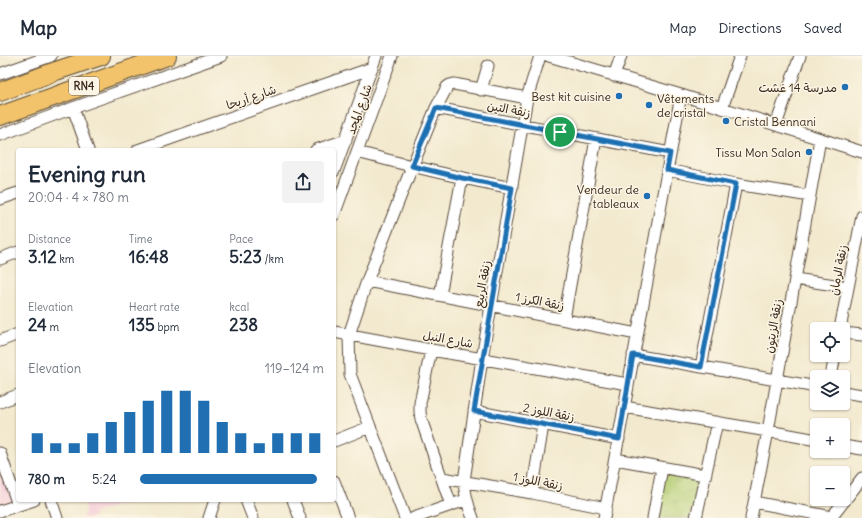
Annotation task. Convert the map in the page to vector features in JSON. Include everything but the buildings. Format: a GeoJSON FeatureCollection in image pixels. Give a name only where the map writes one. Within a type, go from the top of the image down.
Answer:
{"type":"FeatureCollection","features":[{"type":"Feature","properties":{"kind":"main road","name":"RN4"},"geometry":{"type":"LineString","coordinates":[[0,92],[101,56]]}},
{"type":"Feature","properties":{"kind":"main road","name":"RN4"},"geometry":{"type":"LineString","coordinates":[[0,116],[167,56]]}},
{"type":"Feature","properties":{"kind":"street"},"geometry":{"type":"LineString","coordinates":[[0,74],[51,56]]}},
{"type":"Feature","properties":{"kind":"street"},"geometry":{"type":"LineString","coordinates":[[0,136],[73,108],[221,56]]}},
{"type":"Feature","properties":{"kind":"street","name":"شارع المجد"},"geometry":{"type":"LineString","coordinates":[[336,166],[376,56]]}},
{"type":"Feature","properties":{"kind":"street","name":"شارع المجد"},"geometry":{"type":"LineString","coordinates":[[336,210],[392,56]]}},
{"type":"Feature","properties":{"kind":"street","name":"زنقة الربيع"},"geometry":{"type":"LineString","coordinates":[[473,518],[466,500],[464,481],[474,411],[482,358],[524,125],[527,98],[540,56]]}},
{"type":"Feature","properties":{"kind":"street"},"geometry":{"type":"LineString","coordinates":[[549,56],[681,95],[862,152]]}},
{"type":"Feature","properties":{"kind":"street"},"geometry":{"type":"LineString","coordinates":[[614,76],[621,56]]}},
{"type":"Feature","properties":{"kind":"street"},"geometry":{"type":"LineString","coordinates":[[722,108],[740,56]]}},
{"type":"Feature","properties":{"kind":"street"},"geometry":{"type":"LineString","coordinates":[[776,125],[800,56]]}},
{"type":"Feature","properties":{"kind":"street","name":"زنقة التين"},"geometry":{"type":"LineString","coordinates":[[481,90],[488,66]]}},
{"type":"Feature","properties":{"kind":"street","name":"شارع أريحا"},"geometry":{"type":"LineString","coordinates":[[144,148],[372,68]]}},
{"type":"Feature","properties":{"kind":"street"},"geometry":{"type":"LineString","coordinates":[[405,518],[350,374],[349,335],[412,166],[436,108],[447,87],[454,84],[527,98]]}},
{"type":"Feature","properties":{"kind":"street"},"geometry":{"type":"LineString","coordinates":[[605,513],[681,95]]}},
{"type":"Feature","properties":{"kind":"street"},"geometry":{"type":"LineString","coordinates":[[73,108],[87,148]]}},
{"type":"Feature","properties":{"kind":"street","name":"زنقة التين"},"geometry":{"type":"LineString","coordinates":[[436,108],[670,153]]}},
{"type":"Feature","properties":{"kind":"street"},"geometry":{"type":"LineString","coordinates":[[564,319],[596,139]]}},
{"type":"Feature","properties":{"kind":"street","name":"زنقة الزيتون"},"geometry":{"type":"LineString","coordinates":[[750,518],[768,431],[820,139]]}},
{"type":"Feature","properties":{"kind":"street"},"geometry":{"type":"LineString","coordinates":[[322,148],[346,140]]}},
{"type":"Feature","properties":{"kind":"street"},"geometry":{"type":"LineString","coordinates":[[357,152],[462,178],[512,188]]}},
{"type":"Feature","properties":{"kind":"street"},"geometry":{"type":"LineString","coordinates":[[667,170],[736,184],[810,196]]}},
{"type":"Feature","properties":{"kind":"street"},"geometry":{"type":"LineString","coordinates":[[440,295],[462,178]]}},
{"type":"Feature","properties":{"kind":"street"},"geometry":{"type":"LineString","coordinates":[[701,367],[736,184]]}},
{"type":"Feature","properties":{"kind":"street"},"geometry":{"type":"LineString","coordinates":[[0,200],[16,194]]}},
{"type":"Feature","properties":{"kind":"street","name":"زنقة الرمان"},"geometry":{"type":"LineString","coordinates":[[841,322],[862,216]]}},
{"type":"Feature","properties":{"kind":"street"},"geometry":{"type":"LineString","coordinates":[[0,259],[16,253]]}},
{"type":"Feature","properties":{"kind":"street"},"geometry":{"type":"LineString","coordinates":[[795,279],[848,287]]}},
{"type":"Feature","properties":{"kind":"street","name":"زنقة الكرز 1"},"geometry":{"type":"LineString","coordinates":[[368,281],[637,334]]}},
{"type":"Feature","properties":{"kind":"street","name":"شارع النبل"},"geometry":{"type":"LineString","coordinates":[[336,332],[628,384]]}},
{"type":"Feature","properties":{"kind":"street"},"geometry":{"type":"LineString","coordinates":[[850,333],[862,335]]}},
{"type":"Feature","properties":{"kind":"street"},"geometry":{"type":"LineString","coordinates":[[0,340],[16,335]]}},
{"type":"Feature","properties":{"kind":"street"},"geometry":{"type":"LineString","coordinates":[[431,350],[420,403],[420,412],[451,505]]}},
{"type":"Feature","properties":{"kind":"street"},"geometry":{"type":"LineString","coordinates":[[633,355],[810,386]]}},
{"type":"Feature","properties":{"kind":"street"},"geometry":{"type":"LineString","coordinates":[[850,393],[862,395]]}},
{"type":"Feature","properties":{"kind":"street"},"geometry":{"type":"LineString","coordinates":[[0,402],[16,396]]}},
{"type":"Feature","properties":{"kind":"street"},"geometry":{"type":"LineString","coordinates":[[624,407],[810,439]]}},
{"type":"Feature","properties":{"kind":"street","name":"زنقة اللوز 2"},"geometry":{"type":"LineString","coordinates":[[474,411],[619,439]]}},
{"type":"Feature","properties":{"kind":"street"},"geometry":{"type":"LineString","coordinates":[[696,518],[717,422]]}},
{"type":"Feature","properties":{"kind":"street"},"geometry":{"type":"LineString","coordinates":[[532,493],[543,424]]}},
{"type":"Feature","properties":{"kind":"street"},"geometry":{"type":"LineString","coordinates":[[336,440],[370,427]]}},
{"type":"Feature","properties":{"kind":"street"},"geometry":{"type":"LineString","coordinates":[[850,447],[862,449]]}},
{"type":"Feature","properties":{"kind":"street"},"geometry":{"type":"LineString","coordinates":[[0,453],[16,499]]}},
{"type":"Feature","properties":{"kind":"street"},"geometry":{"type":"LineString","coordinates":[[615,459],[705,476]]}},
{"type":"Feature","properties":{"kind":"street"},"geometry":{"type":"LineString","coordinates":[[653,518],[662,468]]}},
{"type":"Feature","properties":{"kind":"street","name":"زنقة اللوز 1"},"geometry":{"type":"LineString","coordinates":[[442,478],[532,493],[605,513]]}},
{"type":"Feature","properties":{"kind":"street"},"geometry":{"type":"LineString","coordinates":[[754,502],[831,518],[862,478]]}},
{"type":"Feature","properties":{"kind":"street"},"geometry":{"type":"LineString","coordinates":[[336,486],[348,518]]}},
{"type":"Feature","properties":{"kind":"street"},"geometry":{"type":"LineString","coordinates":[[414,518],[466,500]]}},
{"type":"Feature","properties":{"kind":"street"},"geometry":{"type":"LineString","coordinates":[[0,511],[28,502]]}},
{"type":"Feature","properties":{"kind":"street"},"geometry":{"type":"LineString","coordinates":[[52,502],[57,518]]}},
{"type":"Feature","properties":{"kind":"street"},"geometry":{"type":"LineString","coordinates":[[209,518],[214,502]]}},
{"type":"Feature","properties":{"kind":"street"},"geometry":{"type":"LineString","coordinates":[[247,502],[253,518]]}},
{"type":"Feature","properties":{"kind":"street"},"geometry":{"type":"LineString","coordinates":[[294,502],[300,518]]}},
{"type":"Feature","properties":{"kind":"shaded area"},"geometry":{"type":"Polygon","coordinates":[[[0,454],[18,505],[0,511],[0,454]]]}},
{"type":"Feature","properties":{"kind":"shaded area"},"geometry":{"type":"Polygon","coordinates":[[[84,502],[128,502],[94,513],[92,518],[82,518],[85,511],[84,502]]]}},
{"type":"Feature","properties":{"kind":"green space"},"geometry":{"type":"Polygon","coordinates":[[[663,470],[704,478],[695,518],[654,518],[663,470]]]}},
{"type":"Feature","properties":{"kind":"place","name":"مدرسة 14 غشت"},"geometry":{"type":"Point","coordinates":[845,87]}},
{"type":"Feature","properties":{"kind":"place","name":"Best kit cuisine"},"geometry":{"type":"Point","coordinates":[619,96]}},
{"type":"Feature","properties":{"kind":"place","name":"Vêtements de cristal"},"geometry":{"type":"Point","coordinates":[649,105]}},
{"type":"Feature","properties":{"kind":"place","name":"Cristal Bennani"},"geometry":{"type":"Point","coordinates":[726,121]}},
{"type":"Feature","properties":{"kind":"place","name":"Tissu Mon Salon"},"geometry":{"type":"Point","coordinates":[809,152]}},
{"type":"Feature","properties":{"kind":"place","name":"Vendeur de tableaux"},"geometry":{"type":"Point","coordinates":[647,196]}},
{"type":"Feature","properties":{"kind":"route"},"geometry":{"type":"LineString","coordinates":[[436,108],[560,132],[670,153],[667,170],[736,184],[701,367],[633,355],[619,439],[474,411],[512,188],[412,166],[436,108]]}}]}
